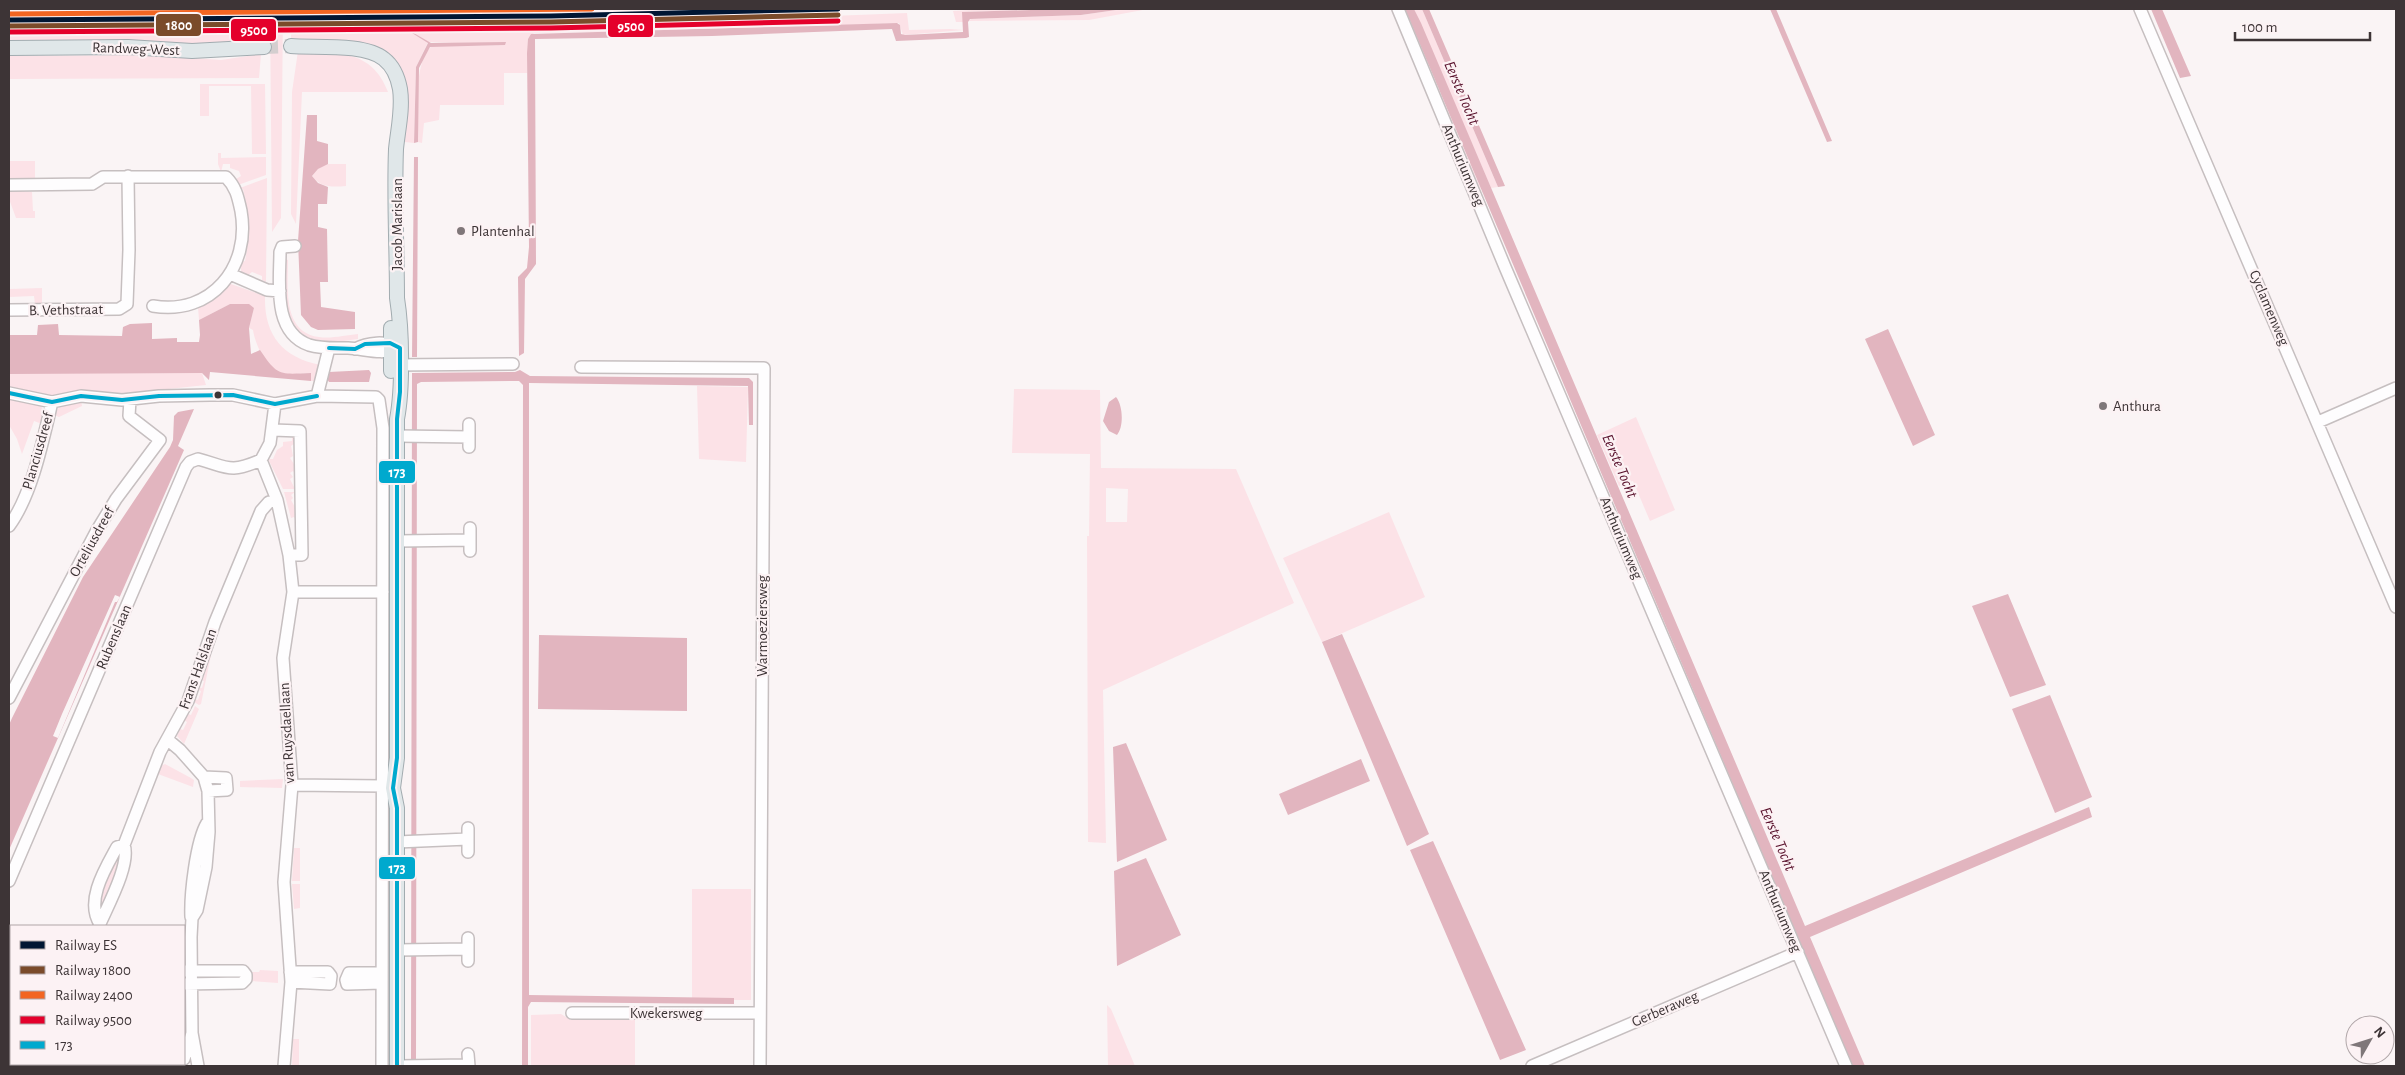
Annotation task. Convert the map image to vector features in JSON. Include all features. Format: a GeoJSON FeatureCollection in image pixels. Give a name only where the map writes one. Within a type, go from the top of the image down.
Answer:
{"type":"FeatureCollection","features":[{"type":"Feature","properties":{"kind":"main road","name":"Jacob Marislaan"},"geometry":{"type":"LineString","coordinates":[[291,46],[350,49],[378,54],[387,62],[389,73],[399,82],[401,99],[396,149],[397,298],[392,408],[397,419],[410,436],[408,541],[397,758],[393,788],[403,842],[408,951],[398,1066]]}},
{"type":"Feature","properties":{"kind":"main road","name":"Randweg-West"},"geometry":{"type":"LineString","coordinates":[[9,48],[128,47],[192,51],[264,47]]}},
{"type":"Feature","properties":{"kind":"street","name":"Anthuriumweg"},"geometry":{"type":"LineString","coordinates":[[1398,9],[1517,294],[1846,1066]]}},
{"type":"Feature","properties":{"kind":"street","name":"Cyclamenweg"},"geometry":{"type":"LineString","coordinates":[[2140,9],[2396,607]]}},
{"type":"Feature","properties":{"kind":"street"},"geometry":{"type":"LineString","coordinates":[[9,185],[92,184],[103,177],[128,176],[226,177],[233,185],[243,223],[242,242],[230,274],[214,292],[201,301],[174,308],[153,306]]}},
{"type":"Feature","properties":{"kind":"street","name":"B. Vethstraat"},"geometry":{"type":"LineString","coordinates":[[9,310],[117,309],[123,307],[128,298],[128,176]]}},
{"type":"Feature","properties":{"kind":"street"},"geometry":{"type":"LineString","coordinates":[[295,246],[282,247],[280,291],[283,318],[289,329],[308,344],[329,348],[355,349],[364,344],[394,355],[513,364]]}},
{"type":"Feature","properties":{"kind":"street"},"geometry":{"type":"LineString","coordinates":[[230,274],[267,290],[280,291]]}},
{"type":"Feature","properties":{"kind":"street"},"geometry":{"type":"LineString","coordinates":[[317,396],[329,348]]}},
{"type":"Feature","properties":{"kind":"street","name":"Warmoeziersweg"},"geometry":{"type":"LineString","coordinates":[[581,368],[764,368],[760,1066]]}},
{"type":"Feature","properties":{"kind":"street"},"geometry":{"type":"LineString","coordinates":[[2318,422],[2396,388]]}},
{"type":"Feature","properties":{"kind":"street"},"geometry":{"type":"LineString","coordinates":[[9,394],[52,402],[87,396],[130,400],[159,396],[233,395],[275,404],[317,396],[376,397],[380,403],[383,428],[382,1066]]}},
{"type":"Feature","properties":{"kind":"street","name":"Orteliusdreef"},"geometry":{"type":"LineString","coordinates":[[9,698],[50,618],[116,498],[160,440],[129,416],[130,400]]}},
{"type":"Feature","properties":{"kind":"street","name":"Planciusdreef"},"geometry":{"type":"LineString","coordinates":[[9,526],[22,506],[28,490],[52,402]]}},
{"type":"Feature","properties":{"kind":"street"},"geometry":{"type":"LineString","coordinates":[[260,460],[267,451],[273,430],[275,404]]}},
{"type":"Feature","properties":{"kind":"street"},"geometry":{"type":"LineString","coordinates":[[410,436],[469,442],[469,424]]}},
{"type":"Feature","properties":{"kind":"street"},"geometry":{"type":"LineString","coordinates":[[273,430],[300,431],[302,555],[289,555]]}},
{"type":"Feature","properties":{"kind":"street","name":"Rubenslaan"},"geometry":{"type":"LineString","coordinates":[[9,881],[186,467],[190,462],[198,459],[226,469],[246,466],[260,460]]}},
{"type":"Feature","properties":{"kind":"street","name":"van Ruysdaellaan"},"geometry":{"type":"LineString","coordinates":[[260,460],[277,500],[289,555],[292,592],[283,658],[292,786],[284,882],[290,977],[284,1066]]}},
{"type":"Feature","properties":{"kind":"street","name":"Frans Halslaan"},"geometry":{"type":"LineString","coordinates":[[99,925],[124,864],[126,851],[124,845],[160,752],[188,701],[215,622],[261,512],[269,502],[277,500]]}},
{"type":"Feature","properties":{"kind":"street"},"geometry":{"type":"LineString","coordinates":[[408,541],[470,540]]}},
{"type":"Feature","properties":{"kind":"street"},"geometry":{"type":"LineString","coordinates":[[292,592],[383,592]]}},
{"type":"Feature","properties":{"kind":"street"},"geometry":{"type":"LineString","coordinates":[[168,740],[180,750],[204,777],[208,791],[209,832],[206,868],[198,910],[192,918],[188,971],[192,1033],[198,1066]]}},
{"type":"Feature","properties":{"kind":"street"},"geometry":{"type":"LineString","coordinates":[[204,777],[226,778],[227,790],[208,791]]}},
{"type":"Feature","properties":{"kind":"street"},"geometry":{"type":"LineString","coordinates":[[292,786],[383,786]]}},
{"type":"Feature","properties":{"kind":"street"},"geometry":{"type":"LineString","coordinates":[[403,842],[468,834],[468,852]]}},
{"type":"Feature","properties":{"kind":"street","name":"Frans Halslaan"},"geometry":{"type":"LineString","coordinates":[[99,925],[94,915],[98,887],[117,847],[124,845]]}},
{"type":"Feature","properties":{"kind":"street"},"geometry":{"type":"LineString","coordinates":[[408,951],[468,950]]}},
{"type":"Feature","properties":{"kind":"street","name":"Gerberaweg"},"geometry":{"type":"LineString","coordinates":[[1532,1066],[1798,952]]}},
{"type":"Feature","properties":{"kind":"street"},"geometry":{"type":"LineString","coordinates":[[188,971],[243,971],[246,975],[246,979],[242,983],[188,984]]}},
{"type":"Feature","properties":{"kind":"street","name":"Kwekersweg"},"geometry":{"type":"LineString","coordinates":[[572,1013],[760,1013]]}},
{"type":"Feature","properties":{"kind":"street"},"geometry":{"type":"LineString","coordinates":[[185,1056],[192,1033]]}},
{"type":"Feature","properties":{"kind":"street"},"geometry":{"type":"LineString","coordinates":[[398,1066],[468,1062]]}},
{"type":"Feature","properties":{"kind":"shaded area"},"geometry":{"type":"Polygon","coordinates":[[[270,9],[283,9],[281,218],[272,232],[270,9]]]}},
{"type":"Feature","properties":{"kind":"shaded area"},"geometry":{"type":"Polygon","coordinates":[[[1062,9],[963,12],[963,22],[956,22],[953,11],[1062,9]]]}},
{"type":"Feature","properties":{"kind":"shaded area"},"geometry":{"type":"Polygon","coordinates":[[[1123,9],[1148,9],[1089,20],[968,21],[971,19],[1081,15],[1123,9]]]}},
{"type":"Feature","properties":{"kind":"shaded area"},"geometry":{"type":"Polygon","coordinates":[[[1402,9],[1405,9],[1481,189],[1479,189],[1402,9]]]}},
{"type":"Feature","properties":{"kind":"shaded area"},"geometry":{"type":"Polygon","coordinates":[[[1414,9],[1422,9],[1498,187],[1491,188],[1414,9]]]}},
{"type":"Feature","properties":{"kind":"shaded area"},"geometry":{"type":"Polygon","coordinates":[[[907,13],[909,30],[964,30],[903,35],[899,23],[897,23],[741,29],[534,33],[528,39],[527,73],[504,73],[504,105],[440,105],[439,120],[424,123],[422,143],[418,142],[419,77],[426,54],[432,46],[506,45],[428,42],[416,67],[414,143],[405,142],[402,139],[389,60],[291,41],[291,28],[296,28],[296,25],[727,20],[907,13]]]}},
{"type":"Feature","properties":{"kind":"shaded area"},"geometry":{"type":"Polygon","coordinates":[[[222,25],[224,31],[265,27],[265,42],[237,46],[9,44],[9,27],[222,25]]]}},
{"type":"Feature","properties":{"kind":"shaded area"},"geometry":{"type":"Polygon","coordinates":[[[298,51],[326,52],[352,56],[363,61],[373,68],[388,92],[302,92],[296,224],[291,214],[292,92],[298,51]]]}},
{"type":"Feature","properties":{"kind":"shaded area"},"geometry":{"type":"Polygon","coordinates":[[[261,54],[259,78],[9,79],[9,56],[153,55],[221,60],[261,54]]]}},
{"type":"Feature","properties":{"kind":"shaded area"},"geometry":{"type":"Polygon","coordinates":[[[200,84],[265,84],[266,154],[252,154],[251,86],[209,86],[209,116],[200,116],[200,84]]]}},
{"type":"Feature","properties":{"kind":"shaded area"},"geometry":{"type":"Polygon","coordinates":[[[218,153],[221,153],[221,158],[266,157],[266,175],[238,185],[236,179],[241,176],[239,171],[230,168],[230,164],[223,164],[221,172],[218,164],[218,153]]]}},
{"type":"Feature","properties":{"kind":"shaded area"},"geometry":{"type":"Polygon","coordinates":[[[9,161],[35,161],[35,181],[9,181],[9,161]]]}},
{"type":"Feature","properties":{"kind":"shaded area"},"geometry":{"type":"Polygon","coordinates":[[[326,164],[346,164],[346,186],[327,186],[315,180],[312,176],[326,164]]]}},
{"type":"Feature","properties":{"kind":"shaded area"},"geometry":{"type":"Polygon","coordinates":[[[267,178],[266,282],[262,280],[262,276],[252,272],[247,276],[241,271],[241,262],[245,261],[247,252],[248,225],[243,189],[240,188],[267,178]]]}},
{"type":"Feature","properties":{"kind":"shaded area"},"geometry":{"type":"Polygon","coordinates":[[[9,190],[32,192],[35,218],[16,218],[9,199],[9,190]]]}},
{"type":"Feature","properties":{"kind":"shaded area"},"geometry":{"type":"Polygon","coordinates":[[[284,259],[288,260],[290,307],[293,318],[299,327],[307,333],[319,337],[358,334],[358,339],[320,342],[307,338],[297,331],[287,310],[284,259]]]}},
{"type":"Feature","properties":{"kind":"shaded area"},"geometry":{"type":"Polygon","coordinates":[[[228,283],[265,296],[268,322],[272,333],[286,350],[295,356],[320,365],[316,381],[311,381],[311,373],[283,374],[272,368],[259,349],[253,330],[249,328],[254,308],[230,304],[199,320],[198,307],[228,283]]]}},
{"type":"Feature","properties":{"kind":"shaded area"},"geometry":{"type":"Polygon","coordinates":[[[42,288],[42,303],[35,304],[34,296],[9,297],[9,289],[42,288]]]}},
{"type":"Feature","properties":{"kind":"shaded area"},"geometry":{"type":"Polygon","coordinates":[[[9,373],[202,373],[206,385],[112,395],[89,390],[58,395],[39,395],[9,389],[9,373]]]}},
{"type":"Feature","properties":{"kind":"shaded area"},"geometry":{"type":"Polygon","coordinates":[[[697,386],[748,387],[746,462],[699,459],[697,386]]]}},
{"type":"Feature","properties":{"kind":"shaded area"},"geometry":{"type":"Polygon","coordinates":[[[1014,389],[1100,390],[1101,468],[1236,469],[1294,603],[1103,690],[1106,843],[1088,842],[1087,536],[1089,536],[1090,454],[1012,453],[1014,389]],[[1106,488],[1106,522],[1127,522],[1128,489],[1106,488]]]}},
{"type":"Feature","properties":{"kind":"shaded area"},"geometry":{"type":"Polygon","coordinates":[[[9,399],[40,405],[45,412],[42,424],[34,421],[22,454],[17,439],[9,425],[9,399]]]}},
{"type":"Feature","properties":{"kind":"shaded area"},"geometry":{"type":"Polygon","coordinates":[[[81,401],[82,406],[59,417],[54,415],[60,406],[81,401]]]}},
{"type":"Feature","properties":{"kind":"shaded area"},"geometry":{"type":"Polygon","coordinates":[[[1636,417],[1675,510],[1650,521],[1633,481],[1619,486],[1597,435],[1636,417]]]}},
{"type":"Feature","properties":{"kind":"shaded area"},"geometry":{"type":"Polygon","coordinates":[[[292,433],[296,434],[295,443],[291,446],[293,456],[290,458],[296,467],[296,475],[293,471],[290,473],[293,477],[290,479],[295,489],[283,489],[268,459],[273,459],[277,450],[283,446],[283,442],[292,441],[292,433]]]}},
{"type":"Feature","properties":{"kind":"shaded area"},"geometry":{"type":"Polygon","coordinates":[[[284,492],[295,492],[291,495],[293,498],[291,500],[296,509],[297,522],[294,517],[291,518],[284,492]]]}},
{"type":"Feature","properties":{"kind":"shaded area"},"geometry":{"type":"Polygon","coordinates":[[[1389,512],[1425,597],[1322,642],[1283,558],[1389,512]]]}},
{"type":"Feature","properties":{"kind":"shaded area"},"geometry":{"type":"Polygon","coordinates":[[[210,655],[201,704],[199,705],[194,702],[195,699],[198,700],[201,691],[195,689],[196,686],[202,688],[204,681],[198,679],[203,677],[210,655]]]}},
{"type":"Feature","properties":{"kind":"shaded area"},"geometry":{"type":"Polygon","coordinates":[[[195,706],[199,709],[184,744],[177,736],[180,729],[183,730],[187,722],[182,719],[185,713],[191,715],[195,706]]]}},
{"type":"Feature","properties":{"kind":"shaded area"},"geometry":{"type":"Polygon","coordinates":[[[165,764],[194,780],[193,787],[158,774],[159,767],[165,764]]]}},
{"type":"Feature","properties":{"kind":"shaded area"},"geometry":{"type":"Polygon","coordinates":[[[283,779],[282,788],[240,787],[240,781],[283,779]]]}},
{"type":"Feature","properties":{"kind":"shaded area"},"geometry":{"type":"Polygon","coordinates":[[[294,848],[300,848],[300,881],[292,881],[294,848]]]}},
{"type":"Feature","properties":{"kind":"shaded area"},"geometry":{"type":"Polygon","coordinates":[[[121,849],[119,870],[99,915],[101,886],[121,849]]]}},
{"type":"Feature","properties":{"kind":"shaded area"},"geometry":{"type":"Polygon","coordinates":[[[292,884],[300,884],[300,908],[294,909],[292,884]]]}},
{"type":"Feature","properties":{"kind":"shaded area"},"geometry":{"type":"Polygon","coordinates":[[[692,889],[751,889],[751,1000],[692,1000],[692,889]]]}},
{"type":"Feature","properties":{"kind":"shaded area"},"geometry":{"type":"Polygon","coordinates":[[[260,970],[278,971],[278,983],[251,981],[251,972],[259,972],[260,970]]]}},
{"type":"Feature","properties":{"kind":"shaded area"},"geometry":{"type":"Polygon","coordinates":[[[1107,1005],[1111,1009],[1135,1066],[1108,1066],[1107,1005]]]}},
{"type":"Feature","properties":{"kind":"shaded area"},"geometry":{"type":"Polygon","coordinates":[[[561,1014],[571,1020],[635,1018],[635,1066],[531,1066],[531,1015],[561,1014]]]}},
{"type":"Feature","properties":{"kind":"shaded area"},"geometry":{"type":"Polygon","coordinates":[[[293,1039],[299,1039],[299,1066],[292,1066],[293,1039]]]}},
{"type":"Feature","properties":{"kind":"water"},"geometry":{"type":"Polygon","coordinates":[[[1123,9],[1081,15],[970,19],[968,22],[969,37],[966,38],[896,41],[892,29],[712,36],[535,39],[536,264],[525,279],[524,353],[519,356],[518,277],[527,268],[529,247],[527,53],[528,39],[531,34],[897,23],[900,25],[901,34],[905,35],[963,32],[962,12],[1123,9]]]}},
{"type":"Feature","properties":{"kind":"water"},"geometry":{"type":"Polygon","coordinates":[[[1405,9],[1414,9],[1421,23],[1805,926],[2089,807],[2092,817],[1810,937],[1865,1066],[1852,1066],[1405,9]]]}},
{"type":"Feature","properties":{"kind":"water","name":"Eerste Tocht"},"geometry":{"type":"Polygon","coordinates":[[[1422,9],[1429,9],[1505,186],[1498,187],[1422,9]]]}},
{"type":"Feature","properties":{"kind":"water"},"geometry":{"type":"Polygon","coordinates":[[[1770,9],[1776,9],[1832,141],[1827,142],[1770,9]]]}},
{"type":"Feature","properties":{"kind":"water"},"geometry":{"type":"Polygon","coordinates":[[[2151,9],[2162,9],[2191,76],[2180,78],[2151,9]]]}},
{"type":"Feature","properties":{"kind":"water"},"geometry":{"type":"Polygon","coordinates":[[[343,32],[412,32],[431,43],[506,42],[505,45],[430,47],[419,68],[418,142],[414,143],[416,67],[428,43],[412,33],[343,32]]]}},
{"type":"Feature","properties":{"kind":"water"},"geometry":{"type":"Polygon","coordinates":[[[307,115],[317,115],[317,141],[328,144],[328,164],[318,169],[312,176],[318,183],[328,187],[327,204],[318,204],[318,227],[327,229],[328,282],[320,282],[321,307],[355,312],[355,329],[318,330],[311,327],[301,315],[298,241],[307,115]]]}},
{"type":"Feature","properties":{"kind":"water"},"geometry":{"type":"Polygon","coordinates":[[[414,157],[418,157],[417,357],[412,357],[414,157]]]}},
{"type":"Feature","properties":{"kind":"water"},"geometry":{"type":"Polygon","coordinates":[[[230,304],[249,304],[254,308],[249,328],[251,354],[260,350],[276,369],[292,374],[311,373],[311,381],[210,372],[209,380],[202,373],[9,374],[9,335],[37,335],[38,325],[58,324],[59,335],[122,336],[123,327],[130,324],[152,323],[152,339],[177,338],[177,342],[199,342],[199,320],[230,304]]]}},
{"type":"Feature","properties":{"kind":"water"},"geometry":{"type":"Polygon","coordinates":[[[1888,329],[1935,435],[1913,446],[1865,339],[1888,329]]]}},
{"type":"Feature","properties":{"kind":"water"},"geometry":{"type":"Polygon","coordinates":[[[369,370],[371,373],[369,382],[329,382],[327,379],[329,372],[369,370]]]}},
{"type":"Feature","properties":{"kind":"water"},"geometry":{"type":"Polygon","coordinates":[[[520,370],[530,376],[749,378],[753,382],[753,425],[749,425],[748,386],[529,383],[529,995],[734,998],[734,1004],[531,1002],[528,1007],[528,1066],[522,1066],[523,385],[519,381],[421,382],[417,384],[416,1066],[411,1066],[412,373],[515,372],[520,370]]]}},
{"type":"Feature","properties":{"kind":"water"},"geometry":{"type":"Polygon","coordinates":[[[1116,397],[1122,416],[1121,427],[1117,435],[1109,431],[1103,421],[1109,402],[1116,397]]]}},
{"type":"Feature","properties":{"kind":"water"},"geometry":{"type":"Polygon","coordinates":[[[194,409],[178,446],[184,450],[9,850],[9,725],[83,577],[170,447],[173,440],[174,416],[178,412],[194,409]]]}},
{"type":"Feature","properties":{"kind":"water"},"geometry":{"type":"Polygon","coordinates":[[[2008,594],[2046,685],[2010,697],[1972,606],[2008,594]]]}},
{"type":"Feature","properties":{"kind":"water"},"geometry":{"type":"Polygon","coordinates":[[[1342,634],[1429,834],[1407,846],[1322,642],[1342,634]]]}},
{"type":"Feature","properties":{"kind":"water"},"geometry":{"type":"Polygon","coordinates":[[[539,635],[687,638],[687,711],[538,709],[539,635]]]}},
{"type":"Feature","properties":{"kind":"water"},"geometry":{"type":"Polygon","coordinates":[[[2050,695],[2092,797],[2055,813],[2012,709],[2050,695]]]}},
{"type":"Feature","properties":{"kind":"water"},"geometry":{"type":"Polygon","coordinates":[[[1126,743],[1167,840],[1117,862],[1113,747],[1126,743]]]}},
{"type":"Feature","properties":{"kind":"water"},"geometry":{"type":"Polygon","coordinates":[[[1361,759],[1370,781],[1288,815],[1279,794],[1361,759]]]}},
{"type":"Feature","properties":{"kind":"water"},"geometry":{"type":"Polygon","coordinates":[[[1433,841],[1526,1050],[1500,1060],[1410,850],[1433,841]]]}},
{"type":"Feature","properties":{"kind":"water"},"geometry":{"type":"Polygon","coordinates":[[[1146,858],[1181,935],[1117,966],[1114,871],[1146,858]]]}},
{"type":"Feature","properties":{"kind":"pier"},"geometry":{"type":"Polygon","coordinates":[[[115,595],[120,597],[115,602],[58,738],[53,736],[62,714],[115,595]]]}},
{"type":"Feature","properties":{"kind":"tunnel"},"geometry":{"type":"LineString","coordinates":[[264,47],[291,46]]}},
{"type":"Feature","properties":{"kind":"rail line","name":"2400"},"geometry":{"type":"LineString","coordinates":[[9,14],[592,9]]}},
{"type":"Feature","properties":{"kind":"rail line","name":"ES"},"geometry":{"type":"LineString","coordinates":[[9,20],[551,16],[838,9]]}},
{"type":"Feature","properties":{"kind":"rail line","name":"1800"},"geometry":{"type":"LineString","coordinates":[[9,26],[551,22],[838,15]]}},
{"type":"Feature","properties":{"kind":"rail line","name":"9500"},"geometry":{"type":"LineString","coordinates":[[9,32],[551,28],[838,21]]}},
{"type":"Feature","properties":{"kind":"transit line","name":"173"},"geometry":{"type":"LineString","coordinates":[[329,348],[355,349],[365,344],[390,343],[400,348],[400,392],[397,419],[397,758],[393,788],[397,808],[397,1066]]}},
{"type":"Feature","properties":{"kind":"transit line","name":"173"},"geometry":{"type":"LineString","coordinates":[[9,393],[52,402],[81,396],[122,400],[159,396],[233,395],[275,404],[317,396]]}},
{"type":"Feature","properties":{"kind":"place","name":"Plantenhal"},"geometry":{"type":"Point","coordinates":[461,231]}},
{"type":"Feature","properties":{"kind":"place","name":"Anthura"},"geometry":{"type":"Point","coordinates":[2103,406]}}]}
